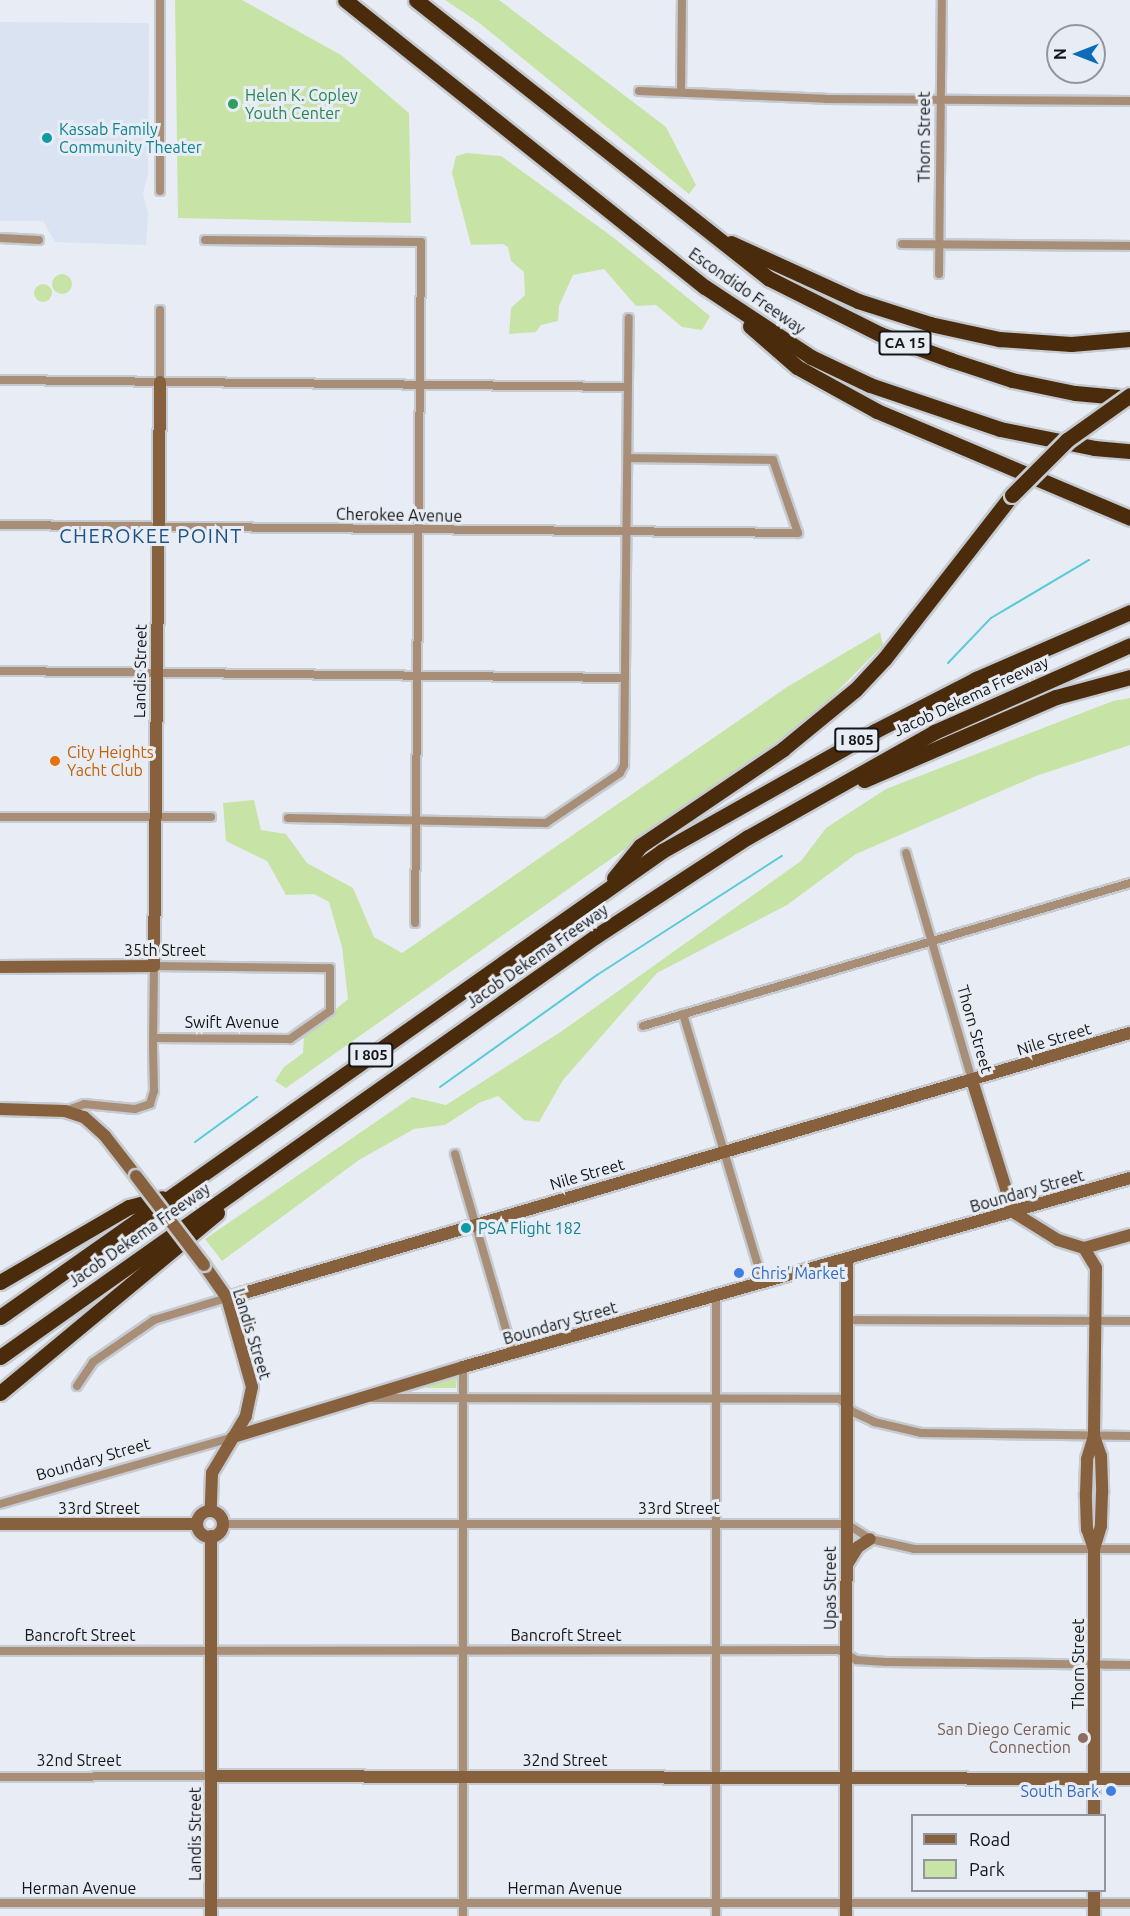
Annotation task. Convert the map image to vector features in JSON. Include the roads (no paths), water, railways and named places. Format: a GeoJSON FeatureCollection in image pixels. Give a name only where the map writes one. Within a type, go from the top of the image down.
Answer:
{"type":"FeatureCollection","features":[{"type":"Feature","properties":{"kind":"highway","name":"Escondido Freeway"},"geometry":{"type":"LineString","coordinates":[[345,0],[705,287],[811,357],[870,385],[1000,429],[1094,448],[1130,451]]}},
{"type":"Feature","properties":{"kind":"highway","name":"Escondido Freeway"},"geometry":{"type":"LineString","coordinates":[[416,0],[702,230],[768,278],[880,334],[1012,380],[1075,393],[1130,396]]}},
{"type":"Feature","properties":{"kind":"highway"},"geometry":{"type":"LineString","coordinates":[[702,230],[858,302],[930,324],[999,339],[1071,345],[1130,339]]}},
{"type":"Feature","properties":{"kind":"highway"},"geometry":{"type":"LineString","coordinates":[[705,287],[797,367],[877,411],[1130,518]]}},
{"type":"Feature","properties":{"kind":"highway"},"geometry":{"type":"LineString","coordinates":[[599,895],[640,846],[783,749],[856,689],[885,658],[1012,495],[1067,440],[1130,396]]}},
{"type":"Feature","properties":{"kind":"highway","name":"Jacob Dekema Freeway"},"geometry":{"type":"LineString","coordinates":[[0,1317],[671,845],[875,731],[976,679],[1130,612]]}},
{"type":"Feature","properties":{"kind":"highway","name":"Jacob Dekema Freeway"},"geometry":{"type":"LineString","coordinates":[[0,1357],[596,936],[748,837],[934,732],[1130,645]]}},
{"type":"Feature","properties":{"kind":"highway"},"geometry":{"type":"LineString","coordinates":[[748,837],[967,734],[1056,697],[1130,677]]}},
{"type":"Feature","properties":{"kind":"highway"},"geometry":{"type":"LineString","coordinates":[[0,1393],[310,1137]]}},
{"type":"Feature","properties":{"kind":"highway"},"geometry":{"type":"LineString","coordinates":[[0,1282],[129,1207],[174,1194]]}},
{"type":"Feature","properties":{"kind":"street"},"geometry":{"type":"LineString","coordinates":[[160,0],[160,191]]}},
{"type":"Feature","properties":{"kind":"street"},"geometry":{"type":"LineString","coordinates":[[681,92],[682,0]]}},
{"type":"Feature","properties":{"kind":"street","name":"Thorn Street"},"geometry":{"type":"LineString","coordinates":[[939,274],[942,0]]}},
{"type":"Feature","properties":{"kind":"street"},"geometry":{"type":"LineString","coordinates":[[639,91],[941,100],[1130,101]]}},
{"type":"Feature","properties":{"kind":"street"},"geometry":{"type":"LineString","coordinates":[[0,238],[39,240]]}},
{"type":"Feature","properties":{"kind":"street"},"geometry":{"type":"LineString","coordinates":[[205,240],[421,242],[415,923]]}},
{"type":"Feature","properties":{"kind":"street"},"geometry":{"type":"LineString","coordinates":[[902,244],[1130,246]]}},
{"type":"Feature","properties":{"kind":"street","name":"Landis Street"},"geometry":{"type":"LineString","coordinates":[[65,1111],[84,1104],[114,1104],[135,1109],[150,1104],[154,1091],[160,310]]}},
{"type":"Feature","properties":{"kind":"street"},"geometry":{"type":"LineString","coordinates":[[288,818],[546,823],[620,773],[624,750],[629,318]]}},
{"type":"Feature","properties":{"kind":"street"},"geometry":{"type":"LineString","coordinates":[[0,380],[628,387]]}},
{"type":"Feature","properties":{"kind":"street","name":"Cherokee Avenue"},"geometry":{"type":"LineString","coordinates":[[0,525],[798,533],[772,460],[628,458]]}},
{"type":"Feature","properties":{"kind":"street"},"geometry":{"type":"LineString","coordinates":[[0,671],[625,678]]}},
{"type":"Feature","properties":{"kind":"street"},"geometry":{"type":"LineString","coordinates":[[0,817],[211,818]]}},
{"type":"Feature","properties":{"kind":"street","name":"Thorn Street"},"geometry":{"type":"LineString","coordinates":[[906,853],[1013,1212]]}},
{"type":"Feature","properties":{"kind":"street"},"geometry":{"type":"LineString","coordinates":[[643,1026],[1130,883]]}},
{"type":"Feature","properties":{"kind":"street","name":"35th Street"},"geometry":{"type":"LineString","coordinates":[[0,967],[330,968]]}},
{"type":"Feature","properties":{"kind":"street","name":"Swift Avenue"},"geometry":{"type":"LineString","coordinates":[[154,1038],[290,1039],[330,1011],[330,968]]}},
{"type":"Feature","properties":{"kind":"street"},"geometry":{"type":"LineString","coordinates":[[683,1014],[763,1282]]}},
{"type":"Feature","properties":{"kind":"street","name":"Nile Street"},"geometry":{"type":"LineString","coordinates":[[77,1386],[93,1362],[154,1320],[475,1223],[1130,1033]]}},
{"type":"Feature","properties":{"kind":"street"},"geometry":{"type":"LineString","coordinates":[[0,1109],[65,1111]]}},
{"type":"Feature","properties":{"kind":"street","name":"Landis Street"},"geometry":{"type":"LineString","coordinates":[[65,1111],[92,1123],[136,1176],[227,1298],[252,1388],[250,1406],[212,1473],[211,1511]]}},
{"type":"Feature","properties":{"kind":"street"},"geometry":{"type":"LineString","coordinates":[[455,1154],[513,1353]]}},
{"type":"Feature","properties":{"kind":"street","name":"Boundary Street"},"geometry":{"type":"LineString","coordinates":[[0,1504],[233,1437],[463,1367],[1130,1178]]}},
{"type":"Feature","properties":{"kind":"street"},"geometry":{"type":"LineString","coordinates":[[1013,1212],[1058,1240],[1084,1248],[1130,1235]]}},
{"type":"Feature","properties":{"kind":"street","name":"Thorn Street"},"geometry":{"type":"LineString","coordinates":[[1084,1248],[1096,1268],[1094,1436],[1101,1456],[1102,1493],[1101,1526],[1094,1549],[1094,1814]]}},
{"type":"Feature","properties":{"kind":"street","name":"Upas Street"},"geometry":{"type":"LineString","coordinates":[[846,1916],[847,1260]]}},
{"type":"Feature","properties":{"kind":"street"},"geometry":{"type":"LineString","coordinates":[[716,1296],[716,1916]]}},
{"type":"Feature","properties":{"kind":"street"},"geometry":{"type":"LineString","coordinates":[[847,1320],[1130,1321]]}},
{"type":"Feature","properties":{"kind":"street"},"geometry":{"type":"LineString","coordinates":[[463,1367],[463,1916]]}},
{"type":"Feature","properties":{"kind":"street"},"geometry":{"type":"LineString","coordinates":[[361,1399],[463,1397],[840,1399],[847,1403],[853,1412],[874,1422],[921,1433],[1130,1436]]}},
{"type":"Feature","properties":{"kind":"street"},"geometry":{"type":"LineString","coordinates":[[211,1511],[218,1514],[223,1524],[220,1532],[211,1536],[201,1533],[197,1524],[202,1514],[211,1511]]}},
{"type":"Feature","properties":{"kind":"street","name":"33rd Street"},"geometry":{"type":"LineString","coordinates":[[0,1524],[197,1524]]}},
{"type":"Feature","properties":{"kind":"street","name":"33rd Street"},"geometry":{"type":"LineString","coordinates":[[223,1524],[847,1524]]}},
{"type":"Feature","properties":{"kind":"street"},"geometry":{"type":"LineString","coordinates":[[847,1524],[870,1539],[914,1549],[1130,1550]]}},
{"type":"Feature","properties":{"kind":"street","name":"Landis Street"},"geometry":{"type":"LineString","coordinates":[[211,1536],[211,1910]]}},
{"type":"Feature","properties":{"kind":"street"},"geometry":{"type":"LineString","coordinates":[[847,1564],[858,1546],[870,1539]]}},
{"type":"Feature","properties":{"kind":"street","name":"Bancroft Street"},"geometry":{"type":"LineString","coordinates":[[0,1651],[839,1650],[856,1660],[886,1662],[1130,1665]]}},
{"type":"Feature","properties":{"kind":"street","name":"32nd Street"},"geometry":{"type":"LineString","coordinates":[[0,1777],[715,1776],[846,1779],[1130,1779]]}},
{"type":"Feature","properties":{"kind":"street"},"geometry":{"type":"LineString","coordinates":[[1094,1897],[1094,1916]]}},
{"type":"Feature","properties":{"kind":"street","name":"Herman Avenue"},"geometry":{"type":"LineString","coordinates":[[0,1903],[211,1910],[463,1903],[846,1903],[1094,1897],[1130,1903]]}},
{"type":"Feature","properties":{"kind":"waterway"},"geometry":{"type":"LineString","coordinates":[[948,663],[991,618],[1089,560]]}},
{"type":"Feature","properties":{"kind":"waterway"},"geometry":{"type":"LineString","coordinates":[[440,1087],[597,975],[782,856]]}},
{"type":"Feature","properties":{"kind":"waterway"},"geometry":{"type":"LineString","coordinates":[[195,1142],[257,1097]]}},
{"type":"Feature","properties":{"kind":"place","name":"Helen K. Copley Youth Center"},"geometry":{"type":"Point","coordinates":[233,104]}},
{"type":"Feature","properties":{"kind":"place","name":"Kassab Family Community Theater"},"geometry":{"type":"Point","coordinates":[47,138]}},
{"type":"Feature","properties":{"kind":"place","name":"City Heights Yacht Club"},"geometry":{"type":"Point","coordinates":[55,761]}},
{"type":"Feature","properties":{"kind":"place","name":"PSA Flight 182"},"geometry":{"type":"Point","coordinates":[466,1228]}},
{"type":"Feature","properties":{"kind":"place","name":"Chris' Market"},"geometry":{"type":"Point","coordinates":[739,1273]}},
{"type":"Feature","properties":{"kind":"place","name":"San Diego Ceramic Connection"},"geometry":{"type":"Point","coordinates":[1083,1738]}},
{"type":"Feature","properties":{"kind":"place","name":"South Bark"},"geometry":{"type":"Point","coordinates":[1111,1791]}},
{"type":"Feature","properties":{"kind":"district","name":"CHEROKEE POINT"},"geometry":{"type":"Point","coordinates":[151,535]}}]}
